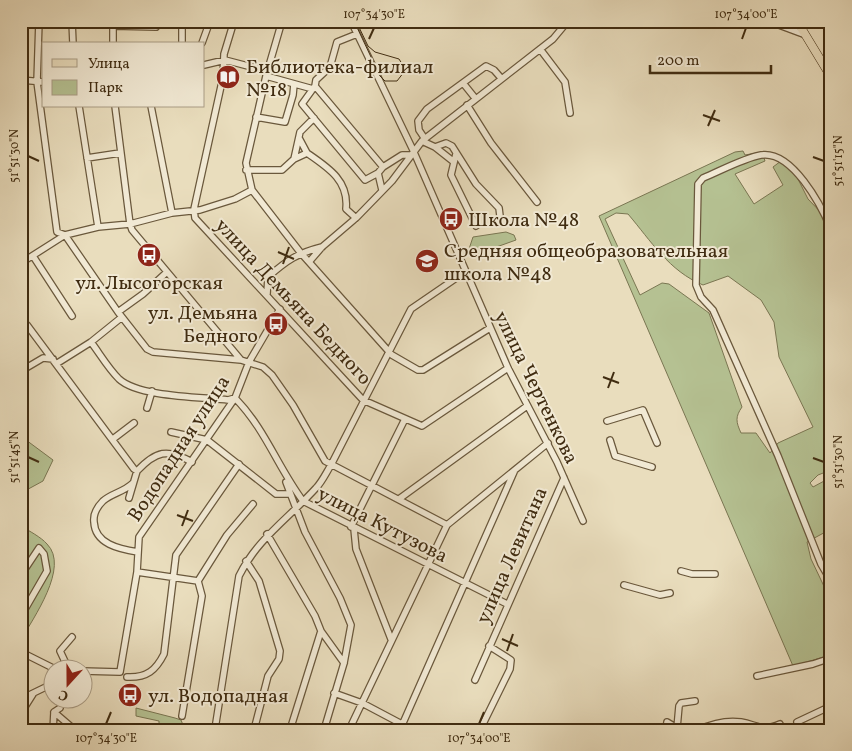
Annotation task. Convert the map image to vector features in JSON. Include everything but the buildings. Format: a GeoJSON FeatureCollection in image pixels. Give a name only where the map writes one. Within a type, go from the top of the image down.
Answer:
{"type":"FeatureCollection","features":[{"type":"Feature","properties":{"kind":"main road"},"geometry":{"type":"LineString","coordinates":[[796,24],[831,77]]}},
{"type":"Feature","properties":{"kind":"street"},"geometry":{"type":"LineString","coordinates":[[39,21],[42,99]]}},
{"type":"Feature","properties":{"kind":"street"},"geometry":{"type":"LineString","coordinates":[[72,21],[73,42]]}},
{"type":"Feature","properties":{"kind":"street"},"geometry":{"type":"LineString","coordinates":[[113,42],[113,24],[148,28],[156,27],[157,21]]}},
{"type":"Feature","properties":{"kind":"street"},"geometry":{"type":"LineString","coordinates":[[182,21],[182,42]]}},
{"type":"Feature","properties":{"kind":"street"},"geometry":{"type":"LineString","coordinates":[[202,42],[210,21]]}},
{"type":"Feature","properties":{"kind":"street"},"geometry":{"type":"LineString","coordinates":[[194,209],[234,21]]}},
{"type":"Feature","properties":{"kind":"street"},"geometry":{"type":"LineString","coordinates":[[282,21],[266,74],[246,170],[252,190],[300,252],[392,355],[418,370],[423,370],[490,328]]}},
{"type":"Feature","properties":{"kind":"street","name":"улица Чертенкова"},"geometry":{"type":"LineString","coordinates":[[351,21],[508,368],[548,443],[583,521]]}},
{"type":"Feature","properties":{"kind":"street"},"geometry":{"type":"LineString","coordinates":[[309,262],[322,247],[356,218],[392,181],[424,140],[475,98],[553,39],[568,21]]}},
{"type":"Feature","properties":{"kind":"street"},"geometry":{"type":"LineString","coordinates":[[768,21],[778,26],[796,24]]}},
{"type":"Feature","properties":{"kind":"street"},"geometry":{"type":"LineString","coordinates":[[357,34],[337,42],[330,67],[316,80],[314,88],[302,104],[365,180],[378,173],[382,167],[402,156],[412,153]]}},
{"type":"Feature","properties":{"kind":"street"},"geometry":{"type":"LineString","coordinates":[[540,49],[564,82],[570,113]]}},
{"type":"Feature","properties":{"kind":"street"},"geometry":{"type":"LineString","coordinates":[[205,65],[225,60],[294,84],[314,88],[382,167]]}},
{"type":"Feature","properties":{"kind":"street"},"geometry":{"type":"LineString","coordinates":[[454,162],[424,140],[419,130],[419,117],[486,66],[494,70],[501,78]]}},
{"type":"Feature","properties":{"kind":"street"},"geometry":{"type":"LineString","coordinates":[[21,80],[40,82]]}},
{"type":"Feature","properties":{"kind":"street"},"geometry":{"type":"LineString","coordinates":[[463,83],[475,98]]}},
{"type":"Feature","properties":{"kind":"street"},"geometry":{"type":"LineString","coordinates":[[256,117],[285,122],[288,116],[294,84]]}},
{"type":"Feature","properties":{"kind":"street"},"geometry":{"type":"LineString","coordinates":[[467,105],[491,143],[536,202]]}},
{"type":"Feature","properties":{"kind":"street"},"geometry":{"type":"LineString","coordinates":[[43,108],[58,232],[65,235],[143,346],[153,352],[241,360],[263,367],[272,375],[293,405],[319,453],[331,465],[447,525]]}},
{"type":"Feature","properties":{"kind":"street"},"geometry":{"type":"LineString","coordinates":[[79,108],[98,227]]}},
{"type":"Feature","properties":{"kind":"street"},"geometry":{"type":"LineString","coordinates":[[115,108],[130,224],[167,272],[241,360]]}},
{"type":"Feature","properties":{"kind":"street"},"geometry":{"type":"LineString","coordinates":[[151,108],[172,213]]}},
{"type":"Feature","properties":{"kind":"street"},"geometry":{"type":"LineString","coordinates":[[294,159],[300,132],[314,118]]}},
{"type":"Feature","properties":{"kind":"street"},"geometry":{"type":"LineString","coordinates":[[299,138],[308,153],[325,165],[343,185],[347,195],[346,209],[356,218]]}},
{"type":"Feature","properties":{"kind":"street"},"geometry":{"type":"LineString","coordinates":[[435,147],[446,143],[456,154],[476,184],[499,208],[500,216]]}},
{"type":"Feature","properties":{"kind":"street"},"geometry":{"type":"LineString","coordinates":[[87,158],[120,153]]}},
{"type":"Feature","properties":{"kind":"street"},"geometry":{"type":"LineString","coordinates":[[246,170],[282,170],[294,159],[308,153]]}},
{"type":"Feature","properties":{"kind":"street"},"geometry":{"type":"LineString","coordinates":[[456,154],[451,175],[476,226]]}},
{"type":"Feature","properties":{"kind":"street"},"geometry":{"type":"LineString","coordinates":[[831,229],[801,176],[774,155],[760,155],[703,178],[698,184],[696,285],[701,297],[713,310],[778,456],[821,564],[831,581]]}},
{"type":"Feature","properties":{"kind":"street"},"geometry":{"type":"LineString","coordinates":[[378,173],[382,190]]}},
{"type":"Feature","properties":{"kind":"street"},"geometry":{"type":"LineString","coordinates":[[21,263],[65,235],[98,227],[130,224],[172,213],[194,209],[200,210],[235,199],[252,190]]}},
{"type":"Feature","properties":{"kind":"street","name":"улица Демьяна Бедного"},"geometry":{"type":"LineString","coordinates":[[194,209],[195,218],[259,285],[363,400],[422,426],[508,368]]}},
{"type":"Feature","properties":{"kind":"street"},"geometry":{"type":"LineString","coordinates":[[267,294],[268,277],[300,252],[322,247]]}},
{"type":"Feature","properties":{"kind":"street"},"geometry":{"type":"LineString","coordinates":[[32,256],[72,316]]}},
{"type":"Feature","properties":{"kind":"street"},"geometry":{"type":"LineString","coordinates":[[118,312],[143,294],[167,272]]}},
{"type":"Feature","properties":{"kind":"street"},"geometry":{"type":"LineString","coordinates":[[215,729],[239,576],[246,561],[267,534],[295,510],[317,487],[331,465],[411,308],[465,272]]}},
{"type":"Feature","properties":{"kind":"street","name":"Водопадная улица"},"geometry":{"type":"LineString","coordinates":[[92,671],[120,672],[136,572],[139,537],[234,398],[250,362],[280,309]]}},
{"type":"Feature","properties":{"kind":"street"},"geometry":{"type":"LineString","coordinates":[[21,371],[43,358],[55,362],[91,342],[122,317]]}},
{"type":"Feature","properties":{"kind":"street"},"geometry":{"type":"LineString","coordinates":[[27,325],[113,439],[127,462],[137,471]]}},
{"type":"Feature","properties":{"kind":"street"},"geometry":{"type":"LineString","coordinates":[[91,342],[118,378],[125,384],[152,392],[228,400],[234,398]]}},
{"type":"Feature","properties":{"kind":"street"},"geometry":{"type":"LineString","coordinates":[[147,408],[152,392]]}},
{"type":"Feature","properties":{"kind":"street","name":"улица Кутузова"},"geometry":{"type":"LineString","coordinates":[[234,398],[263,432],[285,477],[303,501],[506,604]]}},
{"type":"Feature","properties":{"kind":"street"},"geometry":{"type":"LineString","coordinates":[[399,499],[527,406]]}},
{"type":"Feature","properties":{"kind":"street"},"geometry":{"type":"LineString","coordinates":[[607,421],[644,410],[657,443]]}},
{"type":"Feature","properties":{"kind":"street"},"geometry":{"type":"LineString","coordinates":[[391,639],[356,549],[353,528],[371,486],[405,419]]}},
{"type":"Feature","properties":{"kind":"street"},"geometry":{"type":"LineString","coordinates":[[113,439],[134,423]]}},
{"type":"Feature","properties":{"kind":"street"},"geometry":{"type":"LineString","coordinates":[[171,432],[207,440],[276,494],[290,494]]}},
{"type":"Feature","properties":{"kind":"street"},"geometry":{"type":"LineString","coordinates":[[610,440],[615,456],[652,467]]}},
{"type":"Feature","properties":{"kind":"street"},"geometry":{"type":"LineString","coordinates":[[349,730],[426,564],[447,525],[548,443]]}},
{"type":"Feature","properties":{"kind":"street"},"geometry":{"type":"LineString","coordinates":[[129,498],[137,471],[158,454],[174,453],[192,462]]}},
{"type":"Feature","properties":{"kind":"street"},"geometry":{"type":"LineString","coordinates":[[127,677],[147,675],[157,667],[164,654],[176,555],[239,464]]}},
{"type":"Feature","properties":{"kind":"street"},"geometry":{"type":"LineString","coordinates":[[403,723],[515,470]]}},
{"type":"Feature","properties":{"kind":"street"},"geometry":{"type":"LineString","coordinates":[[285,477],[295,510],[348,615],[350,633],[344,663],[324,730]]}},
{"type":"Feature","properties":{"kind":"street","name":"улица Левитана"},"geometry":{"type":"LineString","coordinates":[[475,680],[506,604],[564,478]]}},
{"type":"Feature","properties":{"kind":"street"},"geometry":{"type":"LineString","coordinates":[[133,484],[126,490],[116,493],[103,502],[94,513],[94,522],[95,534],[100,540],[118,548],[138,552]]}},
{"type":"Feature","properties":{"kind":"street"},"geometry":{"type":"LineString","coordinates":[[182,716],[202,596],[198,581],[227,535],[253,504]]}},
{"type":"Feature","properties":{"kind":"street"},"geometry":{"type":"LineString","coordinates":[[267,534],[315,616],[321,631],[344,663]]}},
{"type":"Feature","properties":{"kind":"street"},"geometry":{"type":"LineString","coordinates":[[21,575],[39,548],[44,554],[47,571],[21,616]]}},
{"type":"Feature","properties":{"kind":"street"},"geometry":{"type":"LineString","coordinates":[[246,561],[258,581],[280,651],[279,659],[268,676],[254,730]]}},
{"type":"Feature","properties":{"kind":"street"},"geometry":{"type":"LineString","coordinates":[[681,571],[692,574],[715,574]]}},
{"type":"Feature","properties":{"kind":"street"},"geometry":{"type":"LineString","coordinates":[[136,572],[198,581]]}},
{"type":"Feature","properties":{"kind":"street"},"geometry":{"type":"LineString","coordinates":[[624,585],[660,595],[670,593]]}},
{"type":"Feature","properties":{"kind":"street"},"geometry":{"type":"LineString","coordinates":[[290,730],[321,631]]}},
{"type":"Feature","properties":{"kind":"street"},"geometry":{"type":"LineString","coordinates":[[63,658],[60,651],[72,637]]}},
{"type":"Feature","properties":{"kind":"street","name":"улица Левитана"},"geometry":{"type":"LineString","coordinates":[[480,730],[510,669],[511,660],[489,646]]}},
{"type":"Feature","properties":{"kind":"street"},"geometry":{"type":"LineString","coordinates":[[21,652],[42,662]]}},
{"type":"Feature","properties":{"kind":"street"},"geometry":{"type":"LineString","coordinates":[[758,676],[813,664],[831,658]]}},
{"type":"Feature","properties":{"kind":"street"},"geometry":{"type":"LineString","coordinates":[[21,699],[42,688]]}},
{"type":"Feature","properties":{"kind":"street"},"geometry":{"type":"LineString","coordinates":[[21,713],[34,692]]}},
{"type":"Feature","properties":{"kind":"street"},"geometry":{"type":"LineString","coordinates":[[334,693],[362,703],[403,723],[413,730]]}},
{"type":"Feature","properties":{"kind":"street"},"geometry":{"type":"LineString","coordinates":[[666,730],[666,722],[677,728],[678,706],[682,702],[694,701]]}},
{"type":"Feature","properties":{"kind":"street"},"geometry":{"type":"LineString","coordinates":[[797,722],[831,706]]}},
{"type":"Feature","properties":{"kind":"street"},"geometry":{"type":"LineString","coordinates":[[52,730],[54,712],[60,708]]}},
{"type":"Feature","properties":{"kind":"street"},"geometry":{"type":"LineString","coordinates":[[54,712],[75,730]]}},
{"type":"Feature","properties":{"kind":"street"},"geometry":{"type":"LineString","coordinates":[[698,730],[715,724],[730,722],[743,722],[756,729],[773,727],[780,724]]}},
{"type":"Feature","properties":{"kind":"green space"},"geometry":{"type":"Polygon","coordinates":[[[743,151],[745,155],[762,152],[765,161],[735,174],[754,204],[783,185],[773,167],[781,161],[797,177],[808,199],[831,223],[831,470],[818,475],[810,483],[813,487],[826,480],[831,485],[831,529],[807,542],[811,559],[831,601],[831,655],[793,666],[599,216],[735,152],[743,151]],[[616,213],[605,219],[640,295],[662,283],[669,284],[709,313],[742,407],[737,420],[741,433],[756,433],[770,453],[778,443],[813,427],[779,357],[774,322],[761,300],[728,276],[703,285],[680,272],[661,254],[628,214],[616,213]]]}},
{"type":"Feature","properties":{"kind":"green space"},"geometry":{"type":"Polygon","coordinates":[[[506,232],[514,235],[516,240],[474,255],[469,249],[473,237],[506,232]]]}},
{"type":"Feature","properties":{"kind":"green space"},"geometry":{"type":"Polygon","coordinates":[[[21,432],[26,440],[53,460],[43,481],[21,493],[21,432]]]}},
{"type":"Feature","properties":{"kind":"green space"},"geometry":{"type":"Polygon","coordinates":[[[21,526],[47,544],[53,554],[54,566],[52,579],[41,606],[21,640],[21,526]]]}},
{"type":"Feature","properties":{"kind":"green space"},"geometry":{"type":"Polygon","coordinates":[[[136,708],[175,718],[181,720],[183,725],[203,730],[159,730],[159,721],[136,716],[136,708]]]}},
{"type":"Feature","properties":{"kind":"tram line"},"geometry":{"type":"LineString","coordinates":[[354,21],[380,76],[385,81],[397,81],[404,72],[404,67],[399,59],[375,52],[368,46],[356,21]]}},
{"type":"Feature","properties":{"kind":"place","name":"Библиотека-филиал №18"},"geometry":{"type":"Point","coordinates":[228,77]}},
{"type":"Feature","properties":{"kind":"place","name":"Школа №48"},"geometry":{"type":"Point","coordinates":[451,219]}},
{"type":"Feature","properties":{"kind":"place","name":"ул. Лысогорская"},"geometry":{"type":"Point","coordinates":[149,255]}},
{"type":"Feature","properties":{"kind":"place","name":"Средняя общеобразовательная школа №48"},"geometry":{"type":"Point","coordinates":[427,261]}},
{"type":"Feature","properties":{"kind":"place","name":"ул. Демьяна Бедного"},"geometry":{"type":"Point","coordinates":[276,324]}},
{"type":"Feature","properties":{"kind":"place","name":"ул. Водопадная"},"geometry":{"type":"Point","coordinates":[130,695]}}]}
